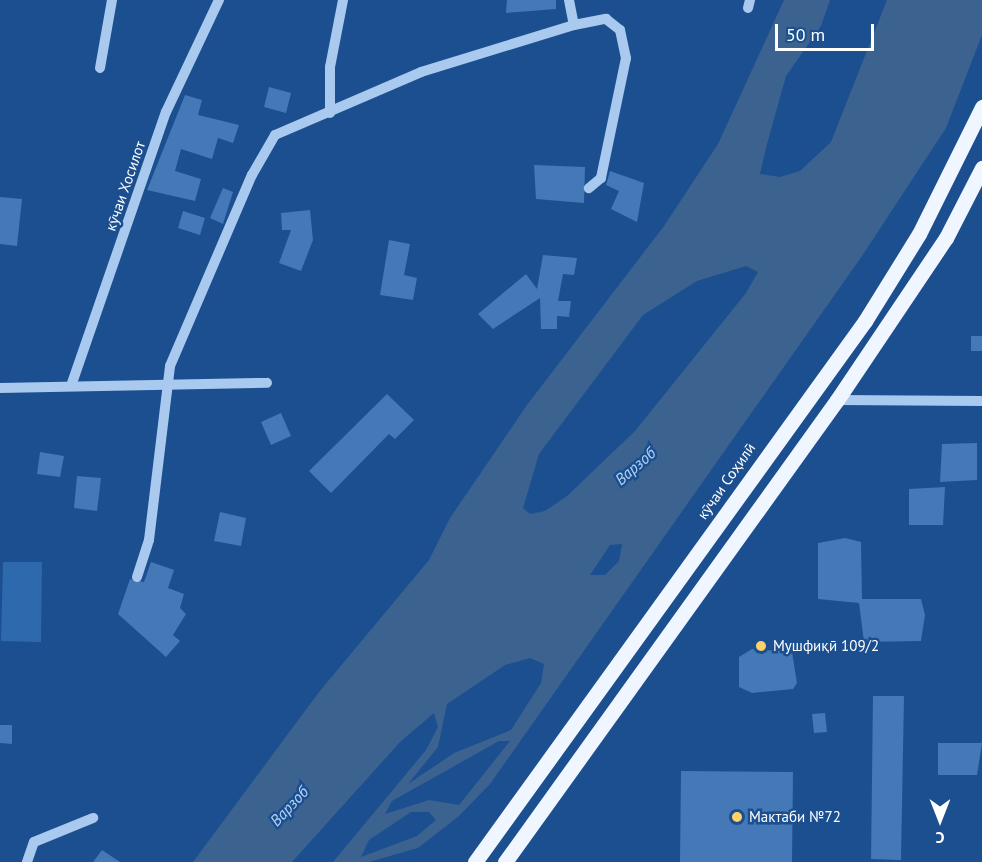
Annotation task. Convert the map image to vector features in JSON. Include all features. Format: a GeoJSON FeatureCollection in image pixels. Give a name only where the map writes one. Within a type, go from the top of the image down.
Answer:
{"type":"FeatureCollection","features":[{"type":"Feature","properties":{"kind":"main road","name":"кӯчаи Соҳилӣ"},"geometry":{"type":"LineString","coordinates":[[475,862],[865,321],[919,234],[982,107]]}},
{"type":"Feature","properties":{"kind":"main road"},"geometry":{"type":"LineString","coordinates":[[505,862],[837,400],[946,238],[982,168]]}},
{"type":"Feature","properties":{"kind":"street"},"geometry":{"type":"LineString","coordinates":[[100,68],[112,0]]}},
{"type":"Feature","properties":{"kind":"street","name":"кӯчаи Хосилот"},"geometry":{"type":"LineString","coordinates":[[71,386],[166,112],[219,0]]}},
{"type":"Feature","properties":{"kind":"street"},"geometry":{"type":"LineString","coordinates":[[330,113],[330,67],[343,0]]}},
{"type":"Feature","properties":{"kind":"street"},"geometry":{"type":"LineString","coordinates":[[569,0],[574,25]]}},
{"type":"Feature","properties":{"kind":"street"},"geometry":{"type":"LineString","coordinates":[[137,577],[149,540],[170,386],[170,366],[276,135],[421,72],[574,25],[606,19],[620,30],[626,58],[600,178],[589,188]]}},
{"type":"Feature","properties":{"kind":"street"},"geometry":{"type":"LineString","coordinates":[[0,388],[267,383]]}},
{"type":"Feature","properties":{"kind":"street"},"geometry":{"type":"LineString","coordinates":[[837,400],[982,401]]}},
{"type":"Feature","properties":{"kind":"street"},"geometry":{"type":"LineString","coordinates":[[27,862],[34,842],[93,818]]}},
{"type":"Feature","properties":{"kind":"shaded area"},"geometry":{"type":"Polygon","coordinates":[[[3,562],[42,562],[41,642],[1,641],[3,562]]]}},
{"type":"Feature","properties":{"kind":"water","name":"Варзоб"},"geometry":{"type":"Polygon","coordinates":[[[784,0],[830,0],[821,26],[786,76],[760,174],[780,177],[800,171],[831,142],[887,0],[982,0],[982,35],[946,128],[862,256],[490,784],[459,816],[418,848],[369,862],[333,862],[426,750],[438,727],[434,713],[401,741],[292,862],[193,862],[319,692],[429,560],[450,518],[527,405],[664,226],[718,144],[784,0]],[[746,266],[697,281],[643,315],[539,454],[523,508],[530,514],[545,511],[567,496],[635,431],[746,293],[758,272],[746,266]],[[622,544],[610,545],[590,575],[605,575],[619,561],[622,544]],[[530,658],[505,665],[447,704],[438,747],[408,784],[454,753],[511,730],[541,683],[544,664],[530,658]],[[499,741],[392,801],[385,814],[429,800],[459,805],[510,741],[499,741]],[[411,812],[369,840],[361,857],[417,836],[436,820],[429,812],[411,812]]]}},
{"type":"Feature","properties":{"kind":"building"},"geometry":{"type":"Polygon","coordinates":[[[507,0],[556,0],[556,9],[506,13],[507,0]]]}},
{"type":"Feature","properties":{"kind":"building"},"geometry":{"type":"Polygon","coordinates":[[[269,87],[291,93],[286,113],[264,107],[269,87]]]}},
{"type":"Feature","properties":{"kind":"building"},"geometry":{"type":"Polygon","coordinates":[[[185,95],[202,100],[198,115],[239,125],[233,143],[218,138],[212,159],[181,149],[175,171],[201,179],[195,201],[147,190],[185,95]]]}},
{"type":"Feature","properties":{"kind":"building"},"geometry":{"type":"Polygon","coordinates":[[[534,165],[585,167],[584,203],[536,199],[534,165]]]}},
{"type":"Feature","properties":{"kind":"building"},"geometry":{"type":"Polygon","coordinates":[[[610,171],[644,183],[637,222],[611,209],[619,191],[606,185],[610,171]]]}},
{"type":"Feature","properties":{"kind":"building"},"geometry":{"type":"Polygon","coordinates":[[[223,188],[233,192],[223,224],[210,218],[223,188]]]}},
{"type":"Feature","properties":{"kind":"building"},"geometry":{"type":"Polygon","coordinates":[[[0,197],[22,199],[17,246],[0,244],[0,197]]]}},
{"type":"Feature","properties":{"kind":"building"},"geometry":{"type":"Polygon","coordinates":[[[310,210],[313,240],[301,271],[279,263],[291,230],[282,230],[281,213],[310,210]]]}},
{"type":"Feature","properties":{"kind":"building"},"geometry":{"type":"Polygon","coordinates":[[[183,211],[205,218],[200,235],[178,228],[183,211]]]}},
{"type":"Feature","properties":{"kind":"building"},"geometry":{"type":"Polygon","coordinates":[[[389,240],[410,244],[404,275],[417,278],[413,300],[380,295],[389,240]]]}},
{"type":"Feature","properties":{"kind":"building"},"geometry":{"type":"Polygon","coordinates":[[[543,255],[577,258],[574,275],[563,274],[558,301],[571,301],[569,317],[557,316],[557,329],[541,329],[540,298],[493,329],[478,314],[526,274],[537,289],[543,255]]]}},
{"type":"Feature","properties":{"kind":"building"},"geometry":{"type":"Polygon","coordinates":[[[971,336],[982,336],[982,351],[971,351],[971,336]]]}},
{"type":"Feature","properties":{"kind":"building"},"geometry":{"type":"Polygon","coordinates":[[[387,394],[414,420],[395,439],[389,434],[331,493],[309,471],[387,394]]]}},
{"type":"Feature","properties":{"kind":"building"},"geometry":{"type":"Polygon","coordinates":[[[281,413],[291,436],[271,445],[261,422],[281,413]]]}},
{"type":"Feature","properties":{"kind":"building"},"geometry":{"type":"Polygon","coordinates":[[[977,443],[977,480],[940,482],[942,444],[977,443]]]}},
{"type":"Feature","properties":{"kind":"building"},"geometry":{"type":"Polygon","coordinates":[[[40,452],[64,456],[60,477],[37,474],[40,452]]]}},
{"type":"Feature","properties":{"kind":"building"},"geometry":{"type":"Polygon","coordinates":[[[77,476],[101,478],[97,511],[74,508],[77,476]]]}},
{"type":"Feature","properties":{"kind":"building"},"geometry":{"type":"Polygon","coordinates":[[[945,487],[943,525],[909,525],[909,489],[945,487]]]}},
{"type":"Feature","properties":{"kind":"building"},"geometry":{"type":"Polygon","coordinates":[[[220,512],[246,518],[241,546],[214,541],[220,512]]]}},
{"type":"Feature","properties":{"kind":"building"},"geometry":{"type":"Polygon","coordinates":[[[845,538],[861,542],[862,599],[921,599],[925,615],[921,641],[864,642],[859,603],[818,599],[818,543],[845,538]]]}},
{"type":"Feature","properties":{"kind":"building"},"geometry":{"type":"Polygon","coordinates":[[[151,562],[174,570],[168,588],[184,594],[180,608],[186,614],[173,635],[180,641],[166,657],[118,614],[130,579],[144,582],[151,562]]]}},
{"type":"Feature","properties":{"kind":"building"},"geometry":{"type":"Polygon","coordinates":[[[752,649],[792,652],[797,683],[793,689],[752,693],[739,687],[739,657],[752,649]]]}},
{"type":"Feature","properties":{"kind":"building"},"geometry":{"type":"Polygon","coordinates":[[[873,696],[904,696],[901,860],[871,859],[873,696]]]}},
{"type":"Feature","properties":{"kind":"building"},"geometry":{"type":"Polygon","coordinates":[[[825,713],[827,732],[814,733],[812,714],[825,713]]]}},
{"type":"Feature","properties":{"kind":"building"},"geometry":{"type":"Polygon","coordinates":[[[0,725],[12,725],[12,744],[0,743],[0,725]]]}},
{"type":"Feature","properties":{"kind":"building"},"geometry":{"type":"Polygon","coordinates":[[[938,743],[982,743],[977,775],[938,775],[938,743]]]}},
{"type":"Feature","properties":{"kind":"building","name":"Мактаби №72"},"geometry":{"type":"Polygon","coordinates":[[[681,771],[793,772],[792,862],[680,862],[681,771]]]}},
{"type":"Feature","properties":{"kind":"building"},"geometry":{"type":"Polygon","coordinates":[[[102,850],[120,862],[93,862],[102,850]]]}},
{"type":"Feature","properties":{"kind":"place","name":"Мушфиқӣ 109/2"},"geometry":{"type":"Point","coordinates":[761,646]}},
{"type":"Feature","properties":{"kind":"place","name":"Мактаби №72"},"geometry":{"type":"Point","coordinates":[737,817]}}]}
